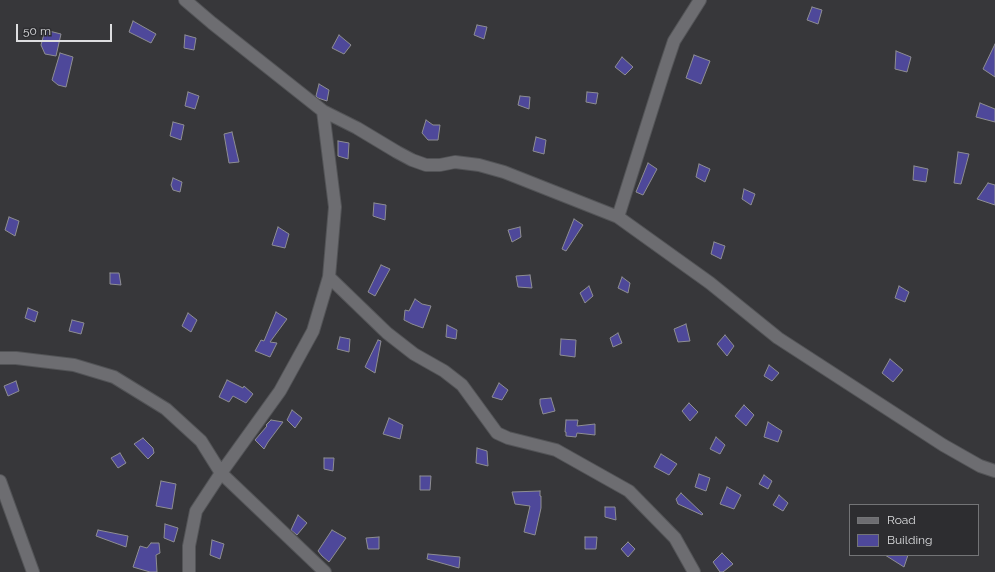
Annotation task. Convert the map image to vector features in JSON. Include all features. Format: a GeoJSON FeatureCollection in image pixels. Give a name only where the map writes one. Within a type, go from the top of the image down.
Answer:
{"type":"FeatureCollection","features":[{"type":"Feature","properties":{"kind":"street"},"geometry":{"type":"LineString","coordinates":[[618,216],[674,41],[700,0]]}},
{"type":"Feature","properties":{"kind":"street"},"geometry":{"type":"LineString","coordinates":[[187,1],[212,23],[323,111],[426,166],[455,162],[479,165],[504,172],[618,216],[710,283],[778,338],[943,445],[980,466],[995,471]]}},
{"type":"Feature","properties":{"kind":"street"},"geometry":{"type":"LineString","coordinates":[[189,572],[189,546],[196,511],[280,391],[313,332],[329,277],[335,207],[323,111]]}},
{"type":"Feature","properties":{"kind":"street"},"geometry":{"type":"LineString","coordinates":[[329,277],[387,333],[414,354],[444,371],[462,385],[497,432],[508,438],[556,450],[629,491],[675,538],[694,572]]}},
{"type":"Feature","properties":{"kind":"street"},"geometry":{"type":"LineString","coordinates":[[0,358],[16,358],[74,365],[114,377],[166,409],[201,441],[222,473],[325,572]]}},
{"type":"Feature","properties":{"kind":"street"},"geometry":{"type":"LineString","coordinates":[[0,481],[33,572]]}},
{"type":"Feature","properties":{"kind":"building"},"geometry":{"type":"Polygon","coordinates":[[[812,7],[822,10],[818,24],[807,20],[812,7]]]}},
{"type":"Feature","properties":{"kind":"building"},"geometry":{"type":"Polygon","coordinates":[[[133,21],[156,34],[151,43],[129,32],[133,21]]]}},
{"type":"Feature","properties":{"kind":"building"},"geometry":{"type":"Polygon","coordinates":[[[477,25],[487,27],[484,39],[474,35],[477,25]]]}},
{"type":"Feature","properties":{"kind":"building"},"geometry":{"type":"Polygon","coordinates":[[[45,30],[61,34],[56,56],[45,54],[41,45],[45,30]]]}},
{"type":"Feature","properties":{"kind":"building"},"geometry":{"type":"Polygon","coordinates":[[[185,35],[196,38],[194,50],[184,48],[185,35]]]}},
{"type":"Feature","properties":{"kind":"building"},"geometry":{"type":"Polygon","coordinates":[[[339,35],[351,45],[344,54],[332,48],[339,35]]]}},
{"type":"Feature","properties":{"kind":"building"},"geometry":{"type":"Polygon","coordinates":[[[995,44],[995,77],[983,69],[995,44]]]}},
{"type":"Feature","properties":{"kind":"building"},"geometry":{"type":"Polygon","coordinates":[[[896,51],[911,57],[907,72],[895,69],[896,51]]]}},
{"type":"Feature","properties":{"kind":"building"},"geometry":{"type":"Polygon","coordinates":[[[60,53],[73,57],[66,87],[58,85],[52,80],[60,53]]]}},
{"type":"Feature","properties":{"kind":"building"},"geometry":{"type":"Polygon","coordinates":[[[694,55],[710,61],[701,84],[686,78],[694,55]]]}},
{"type":"Feature","properties":{"kind":"building"},"geometry":{"type":"Polygon","coordinates":[[[622,57],[633,67],[625,75],[615,67],[622,57]]]}},
{"type":"Feature","properties":{"kind":"building"},"geometry":{"type":"Polygon","coordinates":[[[319,84],[329,90],[327,101],[316,96],[319,84]]]}},
{"type":"Feature","properties":{"kind":"building"},"geometry":{"type":"Polygon","coordinates":[[[188,92],[199,96],[195,109],[185,106],[188,92]]]}},
{"type":"Feature","properties":{"kind":"building"},"geometry":{"type":"Polygon","coordinates":[[[587,92],[598,93],[596,104],[586,102],[587,92]]]}},
{"type":"Feature","properties":{"kind":"building"},"geometry":{"type":"Polygon","coordinates":[[[520,96],[530,97],[529,109],[518,105],[520,96]]]}},
{"type":"Feature","properties":{"kind":"building"},"geometry":{"type":"Polygon","coordinates":[[[980,103],[995,109],[995,122],[976,117],[980,103]]]}},
{"type":"Feature","properties":{"kind":"building"},"geometry":{"type":"Polygon","coordinates":[[[426,120],[433,125],[440,125],[438,140],[428,140],[422,133],[426,120]]]}},
{"type":"Feature","properties":{"kind":"building"},"geometry":{"type":"Polygon","coordinates":[[[173,122],[184,125],[181,140],[170,136],[173,122]]]}},
{"type":"Feature","properties":{"kind":"building"},"geometry":{"type":"Polygon","coordinates":[[[232,132],[239,162],[229,163],[224,134],[232,132]]]}},
{"type":"Feature","properties":{"kind":"building"},"geometry":{"type":"Polygon","coordinates":[[[536,137],[546,140],[544,154],[533,151],[536,137]]]}},
{"type":"Feature","properties":{"kind":"building"},"geometry":{"type":"Polygon","coordinates":[[[338,141],[349,143],[348,159],[338,156],[338,141]]]}},
{"type":"Feature","properties":{"kind":"building"},"geometry":{"type":"Polygon","coordinates":[[[958,152],[969,154],[961,184],[954,183],[958,152]]]}},
{"type":"Feature","properties":{"kind":"building"},"geometry":{"type":"Polygon","coordinates":[[[648,163],[657,169],[643,195],[636,192],[648,163]]]}},
{"type":"Feature","properties":{"kind":"building"},"geometry":{"type":"Polygon","coordinates":[[[699,164],[710,169],[705,182],[696,177],[699,164]]]}},
{"type":"Feature","properties":{"kind":"building"},"geometry":{"type":"Polygon","coordinates":[[[914,166],[928,169],[926,182],[913,180],[914,166]]]}},
{"type":"Feature","properties":{"kind":"building"},"geometry":{"type":"Polygon","coordinates":[[[173,178],[182,182],[180,192],[173,190],[171,185],[173,178]]]}},
{"type":"Feature","properties":{"kind":"building"},"geometry":{"type":"Polygon","coordinates":[[[988,183],[995,185],[995,205],[977,199],[988,183]]]}},
{"type":"Feature","properties":{"kind":"building"},"geometry":{"type":"Polygon","coordinates":[[[744,189],[755,194],[751,205],[742,199],[744,189]]]}},
{"type":"Feature","properties":{"kind":"building"},"geometry":{"type":"Polygon","coordinates":[[[374,203],[386,205],[385,220],[373,216],[374,203]]]}},
{"type":"Feature","properties":{"kind":"building"},"geometry":{"type":"Polygon","coordinates":[[[9,217],[19,221],[15,236],[5,230],[9,217]]]}},
{"type":"Feature","properties":{"kind":"building"},"geometry":{"type":"Polygon","coordinates":[[[574,219],[583,225],[566,251],[562,249],[574,219]]]}},
{"type":"Feature","properties":{"kind":"building"},"geometry":{"type":"Polygon","coordinates":[[[278,227],[289,234],[285,248],[272,245],[278,227]]]}},
{"type":"Feature","properties":{"kind":"building"},"geometry":{"type":"Polygon","coordinates":[[[520,227],[521,237],[512,242],[508,230],[520,227]]]}},
{"type":"Feature","properties":{"kind":"building"},"geometry":{"type":"Polygon","coordinates":[[[714,242],[725,246],[721,259],[711,254],[714,242]]]}},
{"type":"Feature","properties":{"kind":"building"},"geometry":{"type":"Polygon","coordinates":[[[381,265],[390,269],[375,296],[368,292],[381,265]]]}},
{"type":"Feature","properties":{"kind":"building"},"geometry":{"type":"Polygon","coordinates":[[[110,273],[119,273],[121,285],[110,284],[110,273]]]}},
{"type":"Feature","properties":{"kind":"building"},"geometry":{"type":"Polygon","coordinates":[[[530,275],[532,288],[518,287],[516,276],[530,275]]]}},
{"type":"Feature","properties":{"kind":"building"},"geometry":{"type":"Polygon","coordinates":[[[622,277],[630,283],[628,293],[618,288],[622,277]]]}},
{"type":"Feature","properties":{"kind":"building"},"geometry":{"type":"Polygon","coordinates":[[[589,286],[593,296],[585,303],[580,293],[589,286]]]}},
{"type":"Feature","properties":{"kind":"building"},"geometry":{"type":"Polygon","coordinates":[[[899,286],[909,292],[905,302],[895,298],[899,286]]]}},
{"type":"Feature","properties":{"kind":"building"},"geometry":{"type":"Polygon","coordinates":[[[415,299],[422,304],[431,306],[423,328],[404,320],[405,310],[409,311],[415,299]]]}},
{"type":"Feature","properties":{"kind":"building"},"geometry":{"type":"Polygon","coordinates":[[[28,308],[38,312],[35,322],[25,318],[28,308]]]}},
{"type":"Feature","properties":{"kind":"building"},"geometry":{"type":"Polygon","coordinates":[[[276,312],[287,319],[270,342],[277,343],[270,357],[255,351],[261,340],[264,341],[276,312]]]}},
{"type":"Feature","properties":{"kind":"building"},"geometry":{"type":"Polygon","coordinates":[[[188,313],[197,320],[191,332],[182,326],[188,313]]]}},
{"type":"Feature","properties":{"kind":"building"},"geometry":{"type":"Polygon","coordinates":[[[72,320],[84,323],[81,334],[69,331],[72,320]]]}},
{"type":"Feature","properties":{"kind":"building"},"geometry":{"type":"Polygon","coordinates":[[[686,324],[690,341],[678,342],[674,329],[686,324]]]}},
{"type":"Feature","properties":{"kind":"building"},"geometry":{"type":"Polygon","coordinates":[[[447,325],[457,330],[456,339],[446,337],[447,325]]]}},
{"type":"Feature","properties":{"kind":"building"},"geometry":{"type":"Polygon","coordinates":[[[618,333],[622,343],[613,347],[610,338],[618,333]]]}},
{"type":"Feature","properties":{"kind":"building"},"geometry":{"type":"Polygon","coordinates":[[[725,335],[734,346],[727,356],[717,344],[725,335]]]}},
{"type":"Feature","properties":{"kind":"building"},"geometry":{"type":"Polygon","coordinates":[[[340,337],[350,339],[349,352],[337,349],[340,337]]]}},
{"type":"Feature","properties":{"kind":"building"},"geometry":{"type":"Polygon","coordinates":[[[561,339],[576,340],[575,357],[560,355],[561,339]]]}},
{"type":"Feature","properties":{"kind":"building"},"geometry":{"type":"Polygon","coordinates":[[[378,340],[381,341],[375,373],[365,367],[378,340]]]}},
{"type":"Feature","properties":{"kind":"building"},"geometry":{"type":"Polygon","coordinates":[[[890,359],[903,370],[893,382],[882,373],[890,359]]]}},
{"type":"Feature","properties":{"kind":"building"},"geometry":{"type":"Polygon","coordinates":[[[769,365],[779,373],[772,381],[764,376],[769,365]]]}},
{"type":"Feature","properties":{"kind":"building"},"geometry":{"type":"Polygon","coordinates":[[[227,380],[243,388],[244,386],[253,394],[246,403],[233,396],[229,402],[219,397],[227,380]]]}},
{"type":"Feature","properties":{"kind":"building"},"geometry":{"type":"Polygon","coordinates":[[[16,381],[19,391],[8,396],[4,386],[16,381]]]}},
{"type":"Feature","properties":{"kind":"building"},"geometry":{"type":"Polygon","coordinates":[[[499,383],[508,390],[502,400],[492,397],[499,383]]]}},
{"type":"Feature","properties":{"kind":"building"},"geometry":{"type":"Polygon","coordinates":[[[551,398],[555,411],[543,414],[540,399],[551,398]]]}},
{"type":"Feature","properties":{"kind":"building"},"geometry":{"type":"Polygon","coordinates":[[[689,403],[698,412],[690,421],[682,411],[689,403]]]}},
{"type":"Feature","properties":{"kind":"building"},"geometry":{"type":"Polygon","coordinates":[[[744,405],[754,415],[746,426],[735,416],[744,405]]]}},
{"type":"Feature","properties":{"kind":"building"},"geometry":{"type":"Polygon","coordinates":[[[292,410],[302,418],[295,428],[287,420],[292,410]]]}},
{"type":"Feature","properties":{"kind":"building"},"geometry":{"type":"Polygon","coordinates":[[[389,418],[403,425],[400,439],[383,434],[389,418]]]}},
{"type":"Feature","properties":{"kind":"building"},"geometry":{"type":"Polygon","coordinates":[[[271,420],[283,422],[264,449],[255,440],[271,420]]]}},
{"type":"Feature","properties":{"kind":"building"},"geometry":{"type":"Polygon","coordinates":[[[566,420],[578,420],[577,426],[595,424],[595,435],[577,433],[576,437],[566,436],[566,420]]]}},
{"type":"Feature","properties":{"kind":"building"},"geometry":{"type":"Polygon","coordinates":[[[768,422],[782,431],[778,442],[764,437],[768,422]]]}},
{"type":"Feature","properties":{"kind":"building"},"geometry":{"type":"Polygon","coordinates":[[[716,437],[725,445],[720,454],[710,449],[716,437]]]}},
{"type":"Feature","properties":{"kind":"building"},"geometry":{"type":"Polygon","coordinates":[[[143,438],[153,448],[154,453],[148,459],[134,444],[143,438]]]}},
{"type":"Feature","properties":{"kind":"building"},"geometry":{"type":"Polygon","coordinates":[[[477,448],[487,451],[488,466],[476,463],[477,448]]]}},
{"type":"Feature","properties":{"kind":"building"},"geometry":{"type":"Polygon","coordinates":[[[120,453],[126,463],[118,468],[111,458],[120,453]]]}},
{"type":"Feature","properties":{"kind":"building"},"geometry":{"type":"Polygon","coordinates":[[[661,454],[677,464],[669,475],[654,467],[661,454]]]}},
{"type":"Feature","properties":{"kind":"building"},"geometry":{"type":"Polygon","coordinates":[[[324,458],[334,458],[333,471],[324,469],[324,458]]]}},
{"type":"Feature","properties":{"kind":"building"},"geometry":{"type":"Polygon","coordinates":[[[699,474],[710,478],[706,491],[695,487],[699,474]]]}},
{"type":"Feature","properties":{"kind":"building"},"geometry":{"type":"Polygon","coordinates":[[[764,475],[772,481],[768,489],[759,484],[764,475]]]}},
{"type":"Feature","properties":{"kind":"building"},"geometry":{"type":"Polygon","coordinates":[[[420,476],[431,476],[430,490],[420,490],[420,476]]]}},
{"type":"Feature","properties":{"kind":"building"},"geometry":{"type":"Polygon","coordinates":[[[161,481],[176,484],[172,509],[156,506],[161,481]]]}},
{"type":"Feature","properties":{"kind":"building"},"geometry":{"type":"Polygon","coordinates":[[[727,487],[741,495],[734,509],[720,504],[727,487]]]}},
{"type":"Feature","properties":{"kind":"building"},"geometry":{"type":"Polygon","coordinates":[[[540,491],[541,508],[535,535],[524,532],[530,506],[515,504],[512,492],[540,491]]]}},
{"type":"Feature","properties":{"kind":"building"},"geometry":{"type":"Polygon","coordinates":[[[681,493],[703,514],[702,515],[678,504],[676,499],[681,493]]]}},
{"type":"Feature","properties":{"kind":"building"},"geometry":{"type":"Polygon","coordinates":[[[779,495],[788,503],[783,511],[773,505],[779,495]]]}},
{"type":"Feature","properties":{"kind":"building"},"geometry":{"type":"Polygon","coordinates":[[[605,507],[615,507],[616,520],[605,517],[605,507]]]}},
{"type":"Feature","properties":{"kind":"building"},"geometry":{"type":"Polygon","coordinates":[[[298,515],[307,523],[297,535],[291,530],[298,515]]]}},
{"type":"Feature","properties":{"kind":"building"},"geometry":{"type":"Polygon","coordinates":[[[165,524],[178,528],[174,542],[164,538],[165,524]]]}},
{"type":"Feature","properties":{"kind":"building"},"geometry":{"type":"Polygon","coordinates":[[[98,530],[128,536],[126,547],[96,536],[98,530]]]}},
{"type":"Feature","properties":{"kind":"building"},"geometry":{"type":"Polygon","coordinates":[[[332,530],[346,538],[329,562],[318,551],[332,530]]]}},
{"type":"Feature","properties":{"kind":"building"},"geometry":{"type":"Polygon","coordinates":[[[379,537],[379,549],[368,549],[366,538],[379,537]]]}},
{"type":"Feature","properties":{"kind":"building"},"geometry":{"type":"Polygon","coordinates":[[[585,537],[597,537],[596,549],[585,549],[585,537]]]}},
{"type":"Feature","properties":{"kind":"building"},"geometry":{"type":"Polygon","coordinates":[[[212,540],[224,544],[220,559],[210,555],[212,540]]]}},
{"type":"Feature","properties":{"kind":"building"},"geometry":{"type":"Polygon","coordinates":[[[628,542],[635,549],[628,557],[621,549],[628,542]]]}},
{"type":"Feature","properties":{"kind":"building"},"geometry":{"type":"Polygon","coordinates":[[[151,543],[159,543],[160,553],[156,555],[157,572],[150,572],[133,567],[140,546],[147,548],[151,543]]]}},
{"type":"Feature","properties":{"kind":"building"},"geometry":{"type":"Polygon","coordinates":[[[722,553],[733,564],[723,572],[720,572],[713,562],[722,553]]]}},
{"type":"Feature","properties":{"kind":"building"},"geometry":{"type":"Polygon","coordinates":[[[428,554],[460,557],[459,568],[427,559],[428,554]]]}},
{"type":"Feature","properties":{"kind":"building"},"geometry":{"type":"Polygon","coordinates":[[[887,556],[908,556],[904,567],[887,556]]]}}]}
